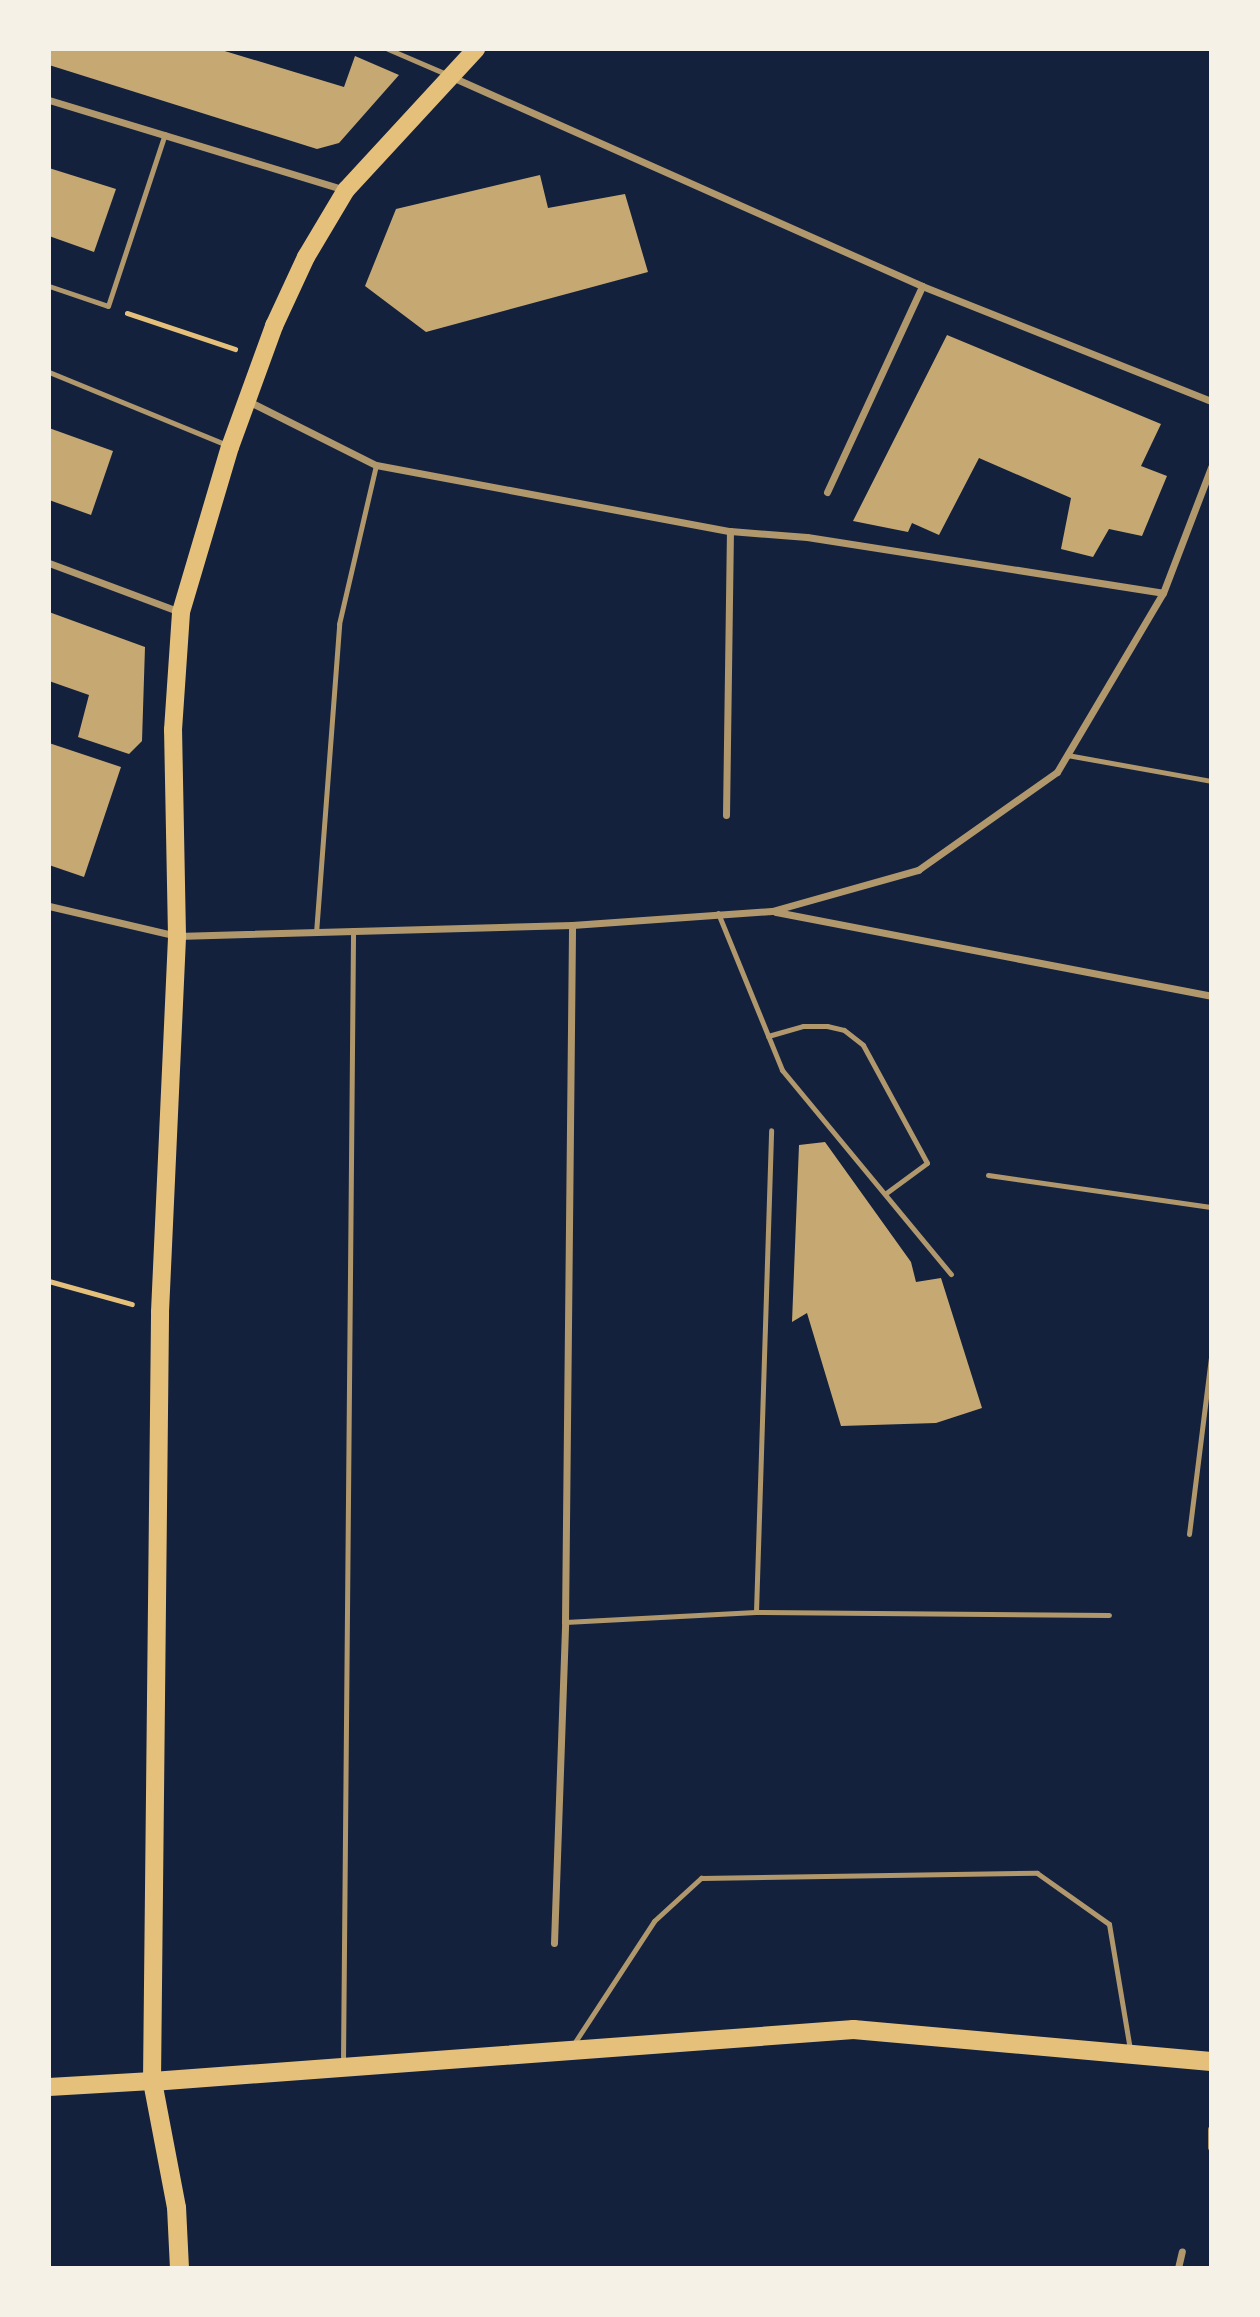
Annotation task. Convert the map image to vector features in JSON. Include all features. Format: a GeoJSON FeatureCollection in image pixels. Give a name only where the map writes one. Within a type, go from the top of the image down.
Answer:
{"type":"FeatureCollection","features":[{"type":"Feature","properties":{"kind":"highway"},"geometry":{"type":"LineString","coordinates":[[179,2268],[176,2207],[152,2081],[572,2047],[853,2029],[1211,2061]]}},
{"type":"Feature","properties":{"kind":"main road"},"geometry":{"type":"LineString","coordinates":[[49,2087],[152,2081],[160,1312],[177,936],[173,730],[181,612],[230,447],[262,359],[306,257],[346,190],[476,49]]}},
{"type":"Feature","properties":{"kind":"street"},"geometry":{"type":"LineString","coordinates":[[452,77],[922,286],[1211,401]]}},
{"type":"Feature","properties":{"kind":"street"},"geometry":{"type":"LineString","coordinates":[[49,100],[346,190]]}},
{"type":"Feature","properties":{"kind":"street"},"geometry":{"type":"LineString","coordinates":[[827,492],[922,286]]}},
{"type":"Feature","properties":{"kind":"street"},"geometry":{"type":"LineString","coordinates":[[247,401],[376,465],[730,531],[807,537],[1163,593]]}},
{"type":"Feature","properties":{"kind":"street"},"geometry":{"type":"LineString","coordinates":[[772,911],[918,870],[1057,772],[1163,593],[1211,467]]}},
{"type":"Feature","properties":{"kind":"street"},"geometry":{"type":"LineString","coordinates":[[726,815],[730,531]]}},
{"type":"Feature","properties":{"kind":"street"},"geometry":{"type":"LineString","coordinates":[[49,563],[181,612]]}},
{"type":"Feature","properties":{"kind":"street"},"geometry":{"type":"LineString","coordinates":[[49,906],[177,936],[572,925],[772,911],[1211,996]]}},
{"type":"Feature","properties":{"kind":"street"},"geometry":{"type":"LineString","coordinates":[[554,1943],[565,1622],[572,925]]}},
{"type":"Feature","properties":{"kind":"street"},"geometry":{"type":"LineString","coordinates":[[1211,2129],[1211,2147]]}},
{"type":"Feature","properties":{"kind":"street"},"geometry":{"type":"LineString","coordinates":[[1178,2268],[1182,2250]]}},
{"type":"Feature","properties":{"kind":"lane"},"geometry":{"type":"LineString","coordinates":[[388,49],[452,77]]}},
{"type":"Feature","properties":{"kind":"lane"},"geometry":{"type":"LineString","coordinates":[[49,286],[108,306],[165,134]]}},
{"type":"Feature","properties":{"kind":"lane"},"geometry":{"type":"LineString","coordinates":[[49,372],[230,447]]}},
{"type":"Feature","properties":{"kind":"lane"},"geometry":{"type":"LineString","coordinates":[[316,933],[339,624],[376,465]]}},
{"type":"Feature","properties":{"kind":"lane"},"geometry":{"type":"LineString","coordinates":[[1067,755],[1211,781]]}},
{"type":"Feature","properties":{"kind":"lane"},"geometry":{"type":"LineString","coordinates":[[718,913],[782,1070],[951,1274]]}},
{"type":"Feature","properties":{"kind":"lane"},"geometry":{"type":"LineString","coordinates":[[343,2066],[353,930]]}},
{"type":"Feature","properties":{"kind":"lane"},"geometry":{"type":"LineString","coordinates":[[768,1036],[803,1027],[827,1026],[844,1030],[863,1045],[927,1163],[886,1194]]}},
{"type":"Feature","properties":{"kind":"lane"},"geometry":{"type":"LineString","coordinates":[[757,1612],[771,1129]]}},
{"type":"Feature","properties":{"kind":"lane"},"geometry":{"type":"LineString","coordinates":[[988,1175],[1211,1207]]}},
{"type":"Feature","properties":{"kind":"lane"},"geometry":{"type":"LineString","coordinates":[[1189,1534],[1211,1357]]}},
{"type":"Feature","properties":{"kind":"lane"},"geometry":{"type":"LineString","coordinates":[[565,1622],[757,1612],[1109,1615]]}},
{"type":"Feature","properties":{"kind":"lane"},"geometry":{"type":"LineString","coordinates":[[572,2047],[654,1921],[701,1878],[1037,1873],[1109,1924],[1130,2053]]}},
{"type":"Feature","properties":{"kind":"path"},"geometry":{"type":"LineString","coordinates":[[108,306],[262,359]]}},
{"type":"Feature","properties":{"kind":"path"},"geometry":{"type":"LineString","coordinates":[[49,1281],[160,1312]]}},
{"type":"Feature","properties":{"kind":"building"},"geometry":{"type":"Polygon","coordinates":[[[49,49],[218,49],[344,87],[355,56],[399,75],[339,143],[317,149],[49,65],[49,49]]]}},
{"type":"Feature","properties":{"kind":"building"},"geometry":{"type":"Polygon","coordinates":[[[49,168],[116,189],[94,252],[49,236],[49,168]]]}},
{"type":"Feature","properties":{"kind":"building"},"geometry":{"type":"Polygon","coordinates":[[[540,175],[548,208],[625,194],[648,272],[426,332],[365,286],[396,209],[540,175]]]}},
{"type":"Feature","properties":{"kind":"building"},"geometry":{"type":"Polygon","coordinates":[[[947,335],[1161,424],[1141,466],[1167,476],[1142,536],[1109,529],[1093,557],[1061,549],[1071,498],[979,458],[939,535],[912,523],[908,532],[853,521],[947,335]]]}},
{"type":"Feature","properties":{"kind":"building"},"geometry":{"type":"Polygon","coordinates":[[[49,428],[113,451],[91,515],[49,500],[49,428]]]}},
{"type":"Feature","properties":{"kind":"building"},"geometry":{"type":"Polygon","coordinates":[[[49,612],[145,647],[142,741],[129,754],[78,737],[89,695],[49,681],[49,612]]]}},
{"type":"Feature","properties":{"kind":"building"},"geometry":{"type":"Polygon","coordinates":[[[49,743],[121,767],[84,877],[49,865],[49,743]]]}},
{"type":"Feature","properties":{"kind":"building"},"geometry":{"type":"Polygon","coordinates":[[[825,1142],[911,1262],[916,1282],[941,1278],[982,1408],[936,1423],[841,1426],[807,1313],[792,1322],[799,1145],[825,1142]]]}}]}
